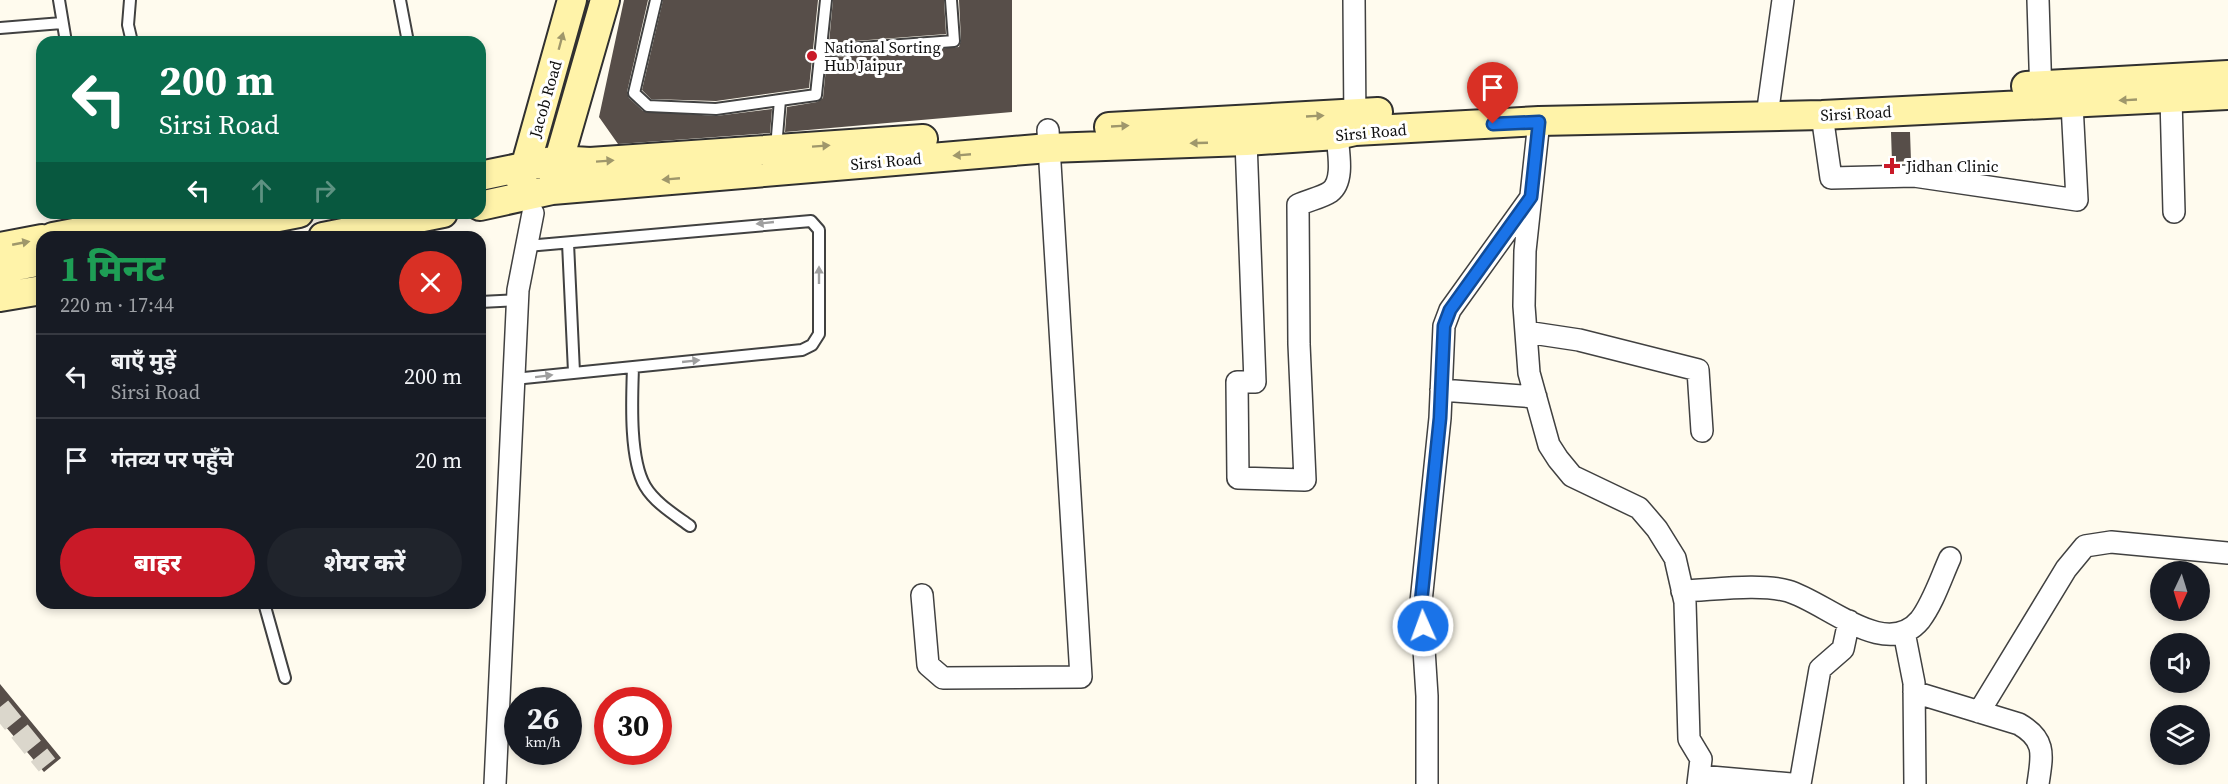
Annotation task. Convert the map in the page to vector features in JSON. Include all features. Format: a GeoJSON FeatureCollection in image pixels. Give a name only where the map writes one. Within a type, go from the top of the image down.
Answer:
{"type":"FeatureCollection","features":[{"type":"Feature","properties":{"kind":"street","name":"Jacob Road"},"geometry":{"type":"LineString","coordinates":[[524,206],[526,165],[572,0]]}},
{"type":"Feature","properties":{"kind":"street","name":"Jacob Road"},"geometry":{"type":"LineString","coordinates":[[552,190],[557,160],[605,0]]}},
{"type":"Feature","properties":{"kind":"street"},"geometry":{"type":"LineString","coordinates":[[1246,141],[1255,382],[1237,381],[1238,478],[1305,480],[1299,344],[1298,205],[1329,192],[1338,179],[1349,127],[1354,0]]}},
{"type":"Feature","properties":{"kind":"street"},"geometry":{"type":"LineString","coordinates":[[1769,108],[1783,0]]}},
{"type":"Feature","properties":{"kind":"street"},"geometry":{"type":"LineString","coordinates":[[2038,0],[2041,95]]}},
{"type":"Feature","properties":{"kind":"street","name":"Sirsi Road"},"geometry":{"type":"LineString","coordinates":[[486,206],[524,206],[552,190],[1049,139],[1246,141],[1532,103],[1769,108],[1822,115],[2228,75]]}},
{"type":"Feature","properties":{"kind":"street","name":"Sirsi Road"},"geometry":{"type":"LineString","coordinates":[[486,175],[557,160],[590,162],[776,149],[1539,122],[2041,95],[2072,104],[2228,95]]}},
{"type":"Feature","properties":{"kind":"street"},"geometry":{"type":"LineString","coordinates":[[2171,98],[2174,212]]}},
{"type":"Feature","properties":{"kind":"street"},"geometry":{"type":"LineString","coordinates":[[1822,115],[1831,178],[1914,176],[2077,200],[2072,104]]}},
{"type":"Feature","properties":{"kind":"street"},"geometry":{"type":"LineString","coordinates":[[1539,122],[1525,251],[1526,332],[1529,373],[1549,445],[1572,476],[1639,508],[1657,529],[1675,558],[1685,602],[1689,739],[1701,759],[1698,780],[1791,784]]}},
{"type":"Feature","properties":{"kind":"street"},"geometry":{"type":"LineString","coordinates":[[922,595],[928,665],[943,678],[1081,677],[1049,139]]}},
{"type":"Feature","properties":{"kind":"street"},"geometry":{"type":"LineString","coordinates":[[1427,784],[1427,696],[1421,602],[1441,390],[1444,326],[1450,310],[1531,197]]}},
{"type":"Feature","properties":{"kind":"street"},"geometry":{"type":"LineString","coordinates":[[495,784],[518,300],[527,246],[524,206]]}},
{"type":"Feature","properties":{"kind":"street"},"geometry":{"type":"LineString","coordinates":[[71,231],[104,220],[164,221],[204,231],[238,219]]}},
{"type":"Feature","properties":{"kind":"street"},"geometry":{"type":"LineString","coordinates":[[353,231],[413,219]]}},
{"type":"Feature","properties":{"kind":"street"},"geometry":{"type":"LineString","coordinates":[[0,247],[36,240]]}},
{"type":"Feature","properties":{"kind":"street"},"geometry":{"type":"LineString","coordinates":[[0,269],[36,262]]}},
{"type":"Feature","properties":{"kind":"street"},"geometry":{"type":"LineString","coordinates":[[0,297],[36,291]]}},
{"type":"Feature","properties":{"kind":"street"},"geometry":{"type":"LineString","coordinates":[[0,317],[36,311]]}},
{"type":"Feature","properties":{"kind":"street"},"geometry":{"type":"LineString","coordinates":[[1526,332],[1579,340],[1698,370],[1702,430]]}},
{"type":"Feature","properties":{"kind":"street"},"geometry":{"type":"LineString","coordinates":[[1441,390],[1536,397]]}},
{"type":"Feature","properties":{"kind":"street"},"geometry":{"type":"LineString","coordinates":[[1979,712],[2066,569],[2085,546],[2111,542],[2228,553]]}},
{"type":"Feature","properties":{"kind":"street"},"geometry":{"type":"LineString","coordinates":[[1682,591],[1786,591],[1809,599],[1873,633],[1887,635],[1910,630],[1922,618],[1950,558]]}},
{"type":"Feature","properties":{"kind":"street"},"geometry":{"type":"LineString","coordinates":[[1800,784],[1820,669],[1843,649],[1849,621]]}},
{"type":"Feature","properties":{"kind":"street"},"geometry":{"type":"LineString","coordinates":[[1904,632],[1912,663],[1915,784]]}},
{"type":"Feature","properties":{"kind":"street"},"geometry":{"type":"LineString","coordinates":[[1914,692],[2019,724],[2038,740],[2042,751],[2038,784]]}},
{"type":"Feature","properties":{"kind":"lane"},"geometry":{"type":"LineString","coordinates":[[59,0],[65,36]]}},
{"type":"Feature","properties":{"kind":"lane"},"geometry":{"type":"LineString","coordinates":[[130,0],[128,25],[131,36]]}},
{"type":"Feature","properties":{"kind":"lane"},"geometry":{"type":"LineString","coordinates":[[400,0],[407,36]]}},
{"type":"Feature","properties":{"kind":"lane"},"geometry":{"type":"LineString","coordinates":[[656,0],[634,93],[648,106],[716,109],[816,95],[826,0]]}},
{"type":"Feature","properties":{"kind":"lane"},"geometry":{"type":"LineString","coordinates":[[820,51],[954,41],[951,0]]}},
{"type":"Feature","properties":{"kind":"lane"},"geometry":{"type":"LineString","coordinates":[[0,28],[62,23]]}},
{"type":"Feature","properties":{"kind":"lane"},"geometry":{"type":"LineString","coordinates":[[776,149],[780,100]]}},
{"type":"Feature","properties":{"kind":"lane"},"geometry":{"type":"LineString","coordinates":[[514,379],[802,350],[812,345],[819,334],[819,230],[811,220],[527,246]]}},
{"type":"Feature","properties":{"kind":"lane"},"geometry":{"type":"LineString","coordinates":[[568,243],[574,372]]}},
{"type":"Feature","properties":{"kind":"lane"},"geometry":{"type":"LineString","coordinates":[[486,302],[518,300]]}},
{"type":"Feature","properties":{"kind":"lane"},"geometry":{"type":"LineString","coordinates":[[633,366],[633,425],[636,454],[645,486],[663,505],[690,526]]}},
{"type":"Feature","properties":{"kind":"lane"},"geometry":{"type":"LineString","coordinates":[[266,609],[285,678]]}},
{"type":"Feature","properties":{"kind":"building"},"geometry":{"type":"Polygon","coordinates":[[[624,0],[648,0],[627,92],[629,98],[643,111],[716,116],[772,109],[770,133],[618,144],[599,117],[624,0]]]}},
{"type":"Feature","properties":{"kind":"building"},"geometry":{"type":"Polygon","coordinates":[[[663,0],[818,0],[809,88],[716,101],[651,99],[642,90],[663,0]]]}},
{"type":"Feature","properties":{"kind":"building"},"geometry":{"type":"Polygon","coordinates":[[[833,0],[944,0],[946,34],[829,43],[833,0]]]}},
{"type":"Feature","properties":{"kind":"building"},"geometry":{"type":"Polygon","coordinates":[[[959,0],[1012,0],[1012,112],[785,132],[787,107],[817,102],[823,98],[827,58],[959,47],[961,40],[959,0]]]}},
{"type":"Feature","properties":{"kind":"building"},"geometry":{"type":"Polygon","coordinates":[[[1891,132],[1910,132],[1911,161],[1892,162],[1891,132]]]}},
{"type":"Feature","properties":{"kind":"building"},"geometry":{"type":"Polygon","coordinates":[[[0,684],[61,758],[44,772],[0,720],[0,684]]]}},
{"type":"Feature","properties":{"kind":"tunnel"},"geometry":{"type":"LineString","coordinates":[[0,707],[47,765]]}},
{"type":"Feature","properties":{"kind":"place","name":"National Sorting Hub Jaipur"},"geometry":{"type":"Point","coordinates":[812,56]}},
{"type":"Feature","properties":{"kind":"place","name":"Jidhan Clinic"},"geometry":{"type":"Point","coordinates":[1892,166]}},
{"type":"Feature","properties":{"kind":"route"},"geometry":{"type":"LineString","coordinates":[[1423,626],[1421,602],[1440,418],[1444,326],[1450,310],[1531,197],[1539,122],[1493,124]]}}]}
